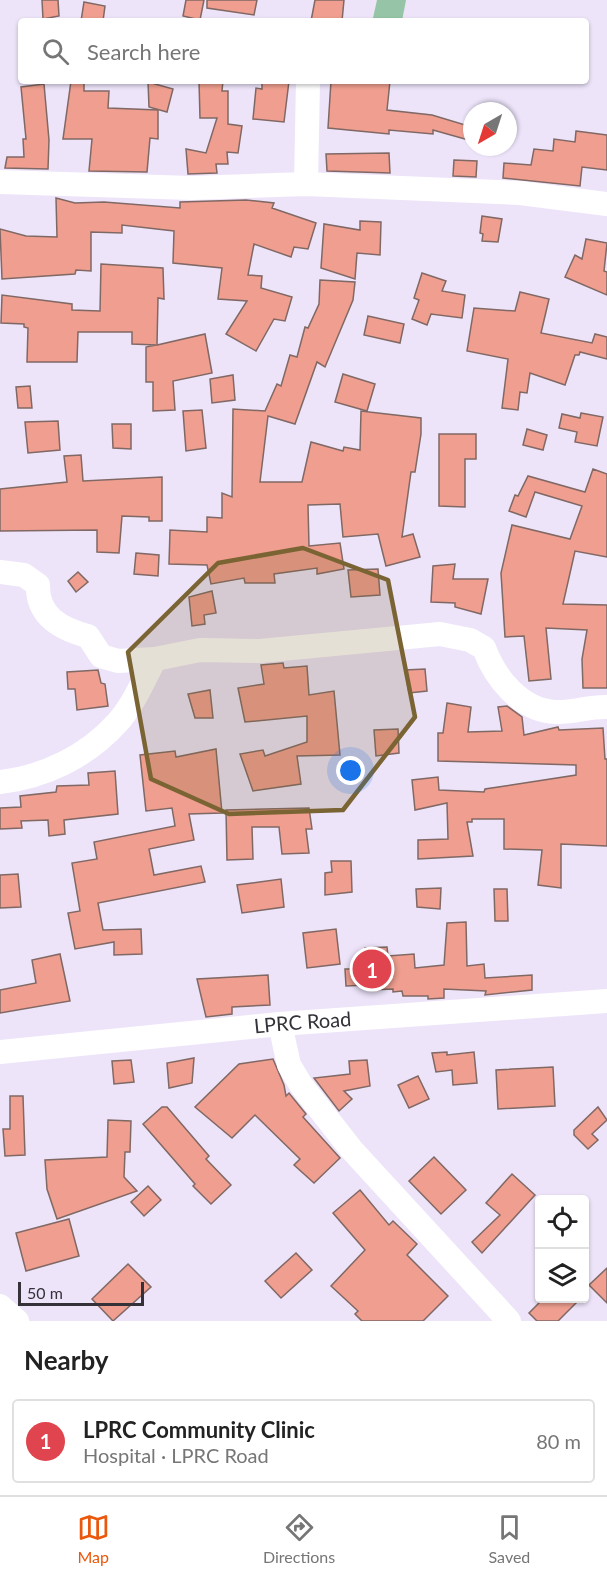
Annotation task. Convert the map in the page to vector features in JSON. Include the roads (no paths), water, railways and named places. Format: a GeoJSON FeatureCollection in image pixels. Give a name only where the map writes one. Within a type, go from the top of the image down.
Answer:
{"type":"FeatureCollection","features":[{"type":"Feature","properties":{"kind":"street"},"geometry":{"type":"LineString","coordinates":[[306,184],[308,84]]}},
{"type":"Feature","properties":{"kind":"street"},"geometry":{"type":"LineString","coordinates":[[0,182],[192,188],[306,184],[520,193],[607,204]]}},
{"type":"Feature","properties":{"kind":"street"},"geometry":{"type":"LineString","coordinates":[[0,572],[24,575],[38,585],[38,600],[54,621],[71,632],[88,636],[101,656],[118,661],[155,659],[200,650],[260,651],[440,634],[470,640],[484,648],[490,664],[511,693],[538,708],[556,712],[607,707]]}},
{"type":"Feature","properties":{"kind":"street"},"geometry":{"type":"LineString","coordinates":[[0,782],[25,780],[79,757],[119,722],[155,659]]}},
{"type":"Feature","properties":{"kind":"street","name":"LPRC Road"},"geometry":{"type":"LineString","coordinates":[[0,1052],[280,1024],[607,1001]]}},
{"type":"Feature","properties":{"kind":"street"},"geometry":{"type":"LineString","coordinates":[[280,1024],[289,1065],[301,1085],[351,1149],[509,1321]]}},
{"type":"Feature","properties":{"kind":"street"},"geometry":{"type":"LineString","coordinates":[[0,1306],[17,1321]]}},
{"type":"Feature","properties":{"kind":"place","name":"LPRC Community Clinic"},"geometry":{"type":"Point","coordinates":[372,969]}}]}
